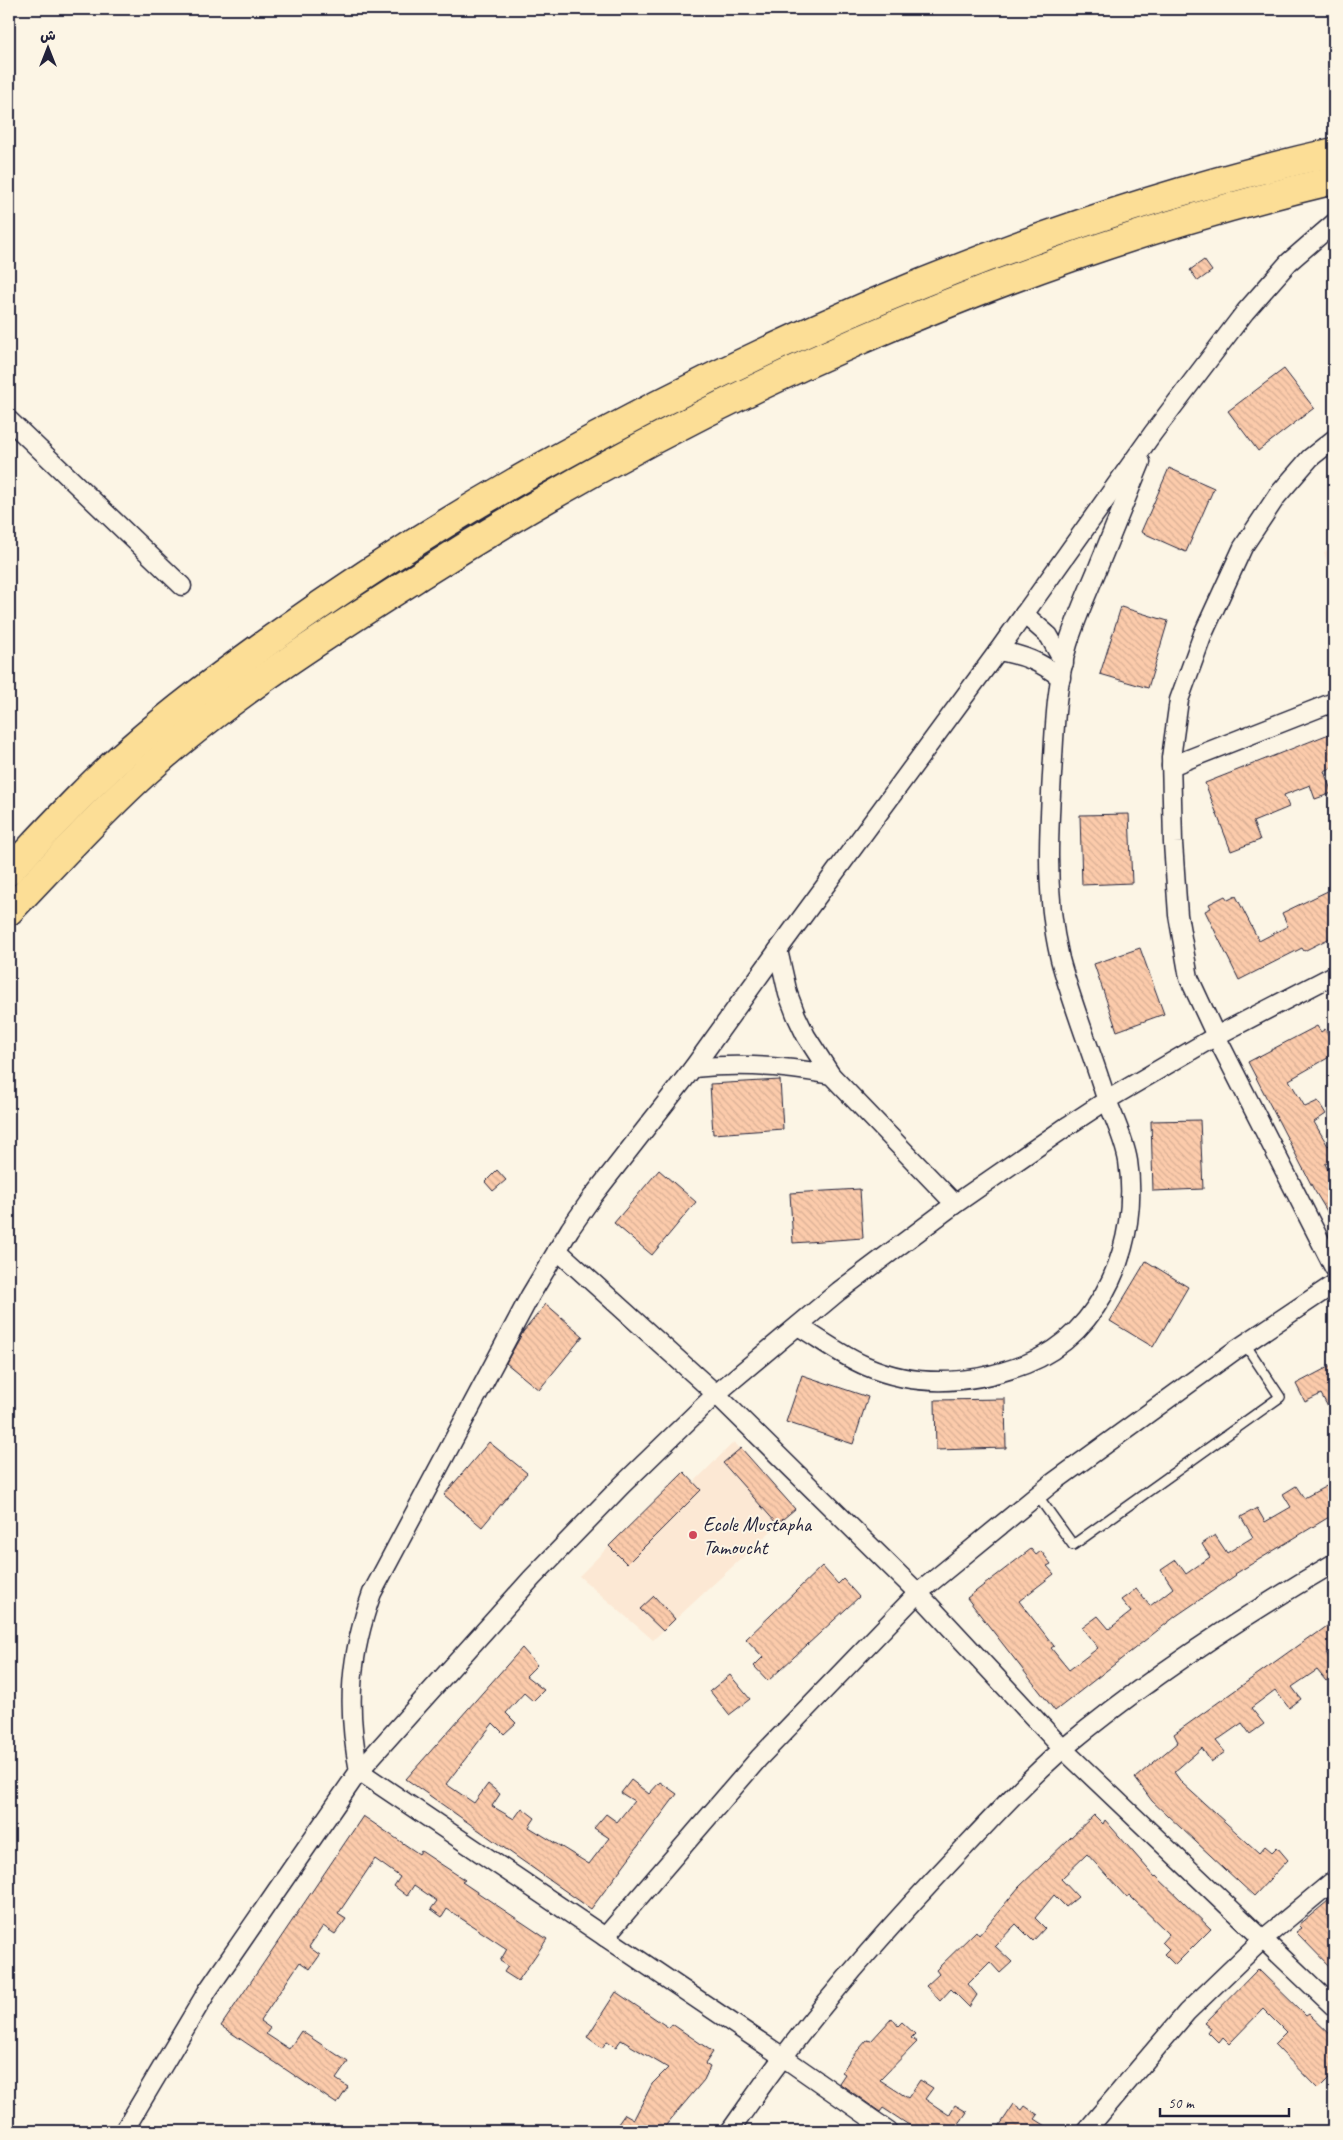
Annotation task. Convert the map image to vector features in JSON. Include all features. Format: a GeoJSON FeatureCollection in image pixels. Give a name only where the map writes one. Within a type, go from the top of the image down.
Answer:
{"type":"FeatureCollection","features":[{"type":"Feature","properties":{"kind":"highway"},"geometry":{"type":"LineString","coordinates":[[9,871],[126,752],[230,669],[343,588],[464,511],[599,435],[817,326],[946,273],[1115,213],[1201,186],[1334,152]]}},
{"type":"Feature","properties":{"kind":"highway"},"geometry":{"type":"LineString","coordinates":[[9,911],[149,769],[220,710],[378,601],[485,534],[610,462],[748,391],[834,351],[964,297],[1129,239],[1212,213],[1334,180]]}},
{"type":"Feature","properties":{"kind":"street"},"geometry":{"type":"LineString","coordinates":[[889,2131],[783,2057],[359,1771],[352,1726],[351,1681],[355,1651],[372,1593],[530,1296],[557,1250],[593,1196],[693,1068],[998,651],[1153,433],[1245,312],[1289,262],[1334,223]]}},
{"type":"Feature","properties":{"kind":"street"},"geometry":{"type":"LineString","coordinates":[[9,420],[182,586]]}},
{"type":"Feature","properties":{"kind":"street"},"geometry":{"type":"LineString","coordinates":[[798,1326],[864,1366],[899,1378],[935,1383],[971,1380],[1006,1371],[1035,1360],[1067,1339],[1091,1314],[1111,1283],[1123,1247],[1130,1207],[1128,1162],[1060,959],[1051,907],[1049,857],[1050,805],[1055,726],[1062,670],[1074,626],[1153,433]]}},
{"type":"Feature","properties":{"kind":"street"},"geometry":{"type":"LineString","coordinates":[[1334,439],[1310,458],[1288,484],[1243,547],[1202,634],[1179,700],[1171,766],[1173,843],[1178,915],[1189,978],[1216,1036],[1334,1268]]}},
{"type":"Feature","properties":{"kind":"street"},"geometry":{"type":"LineString","coordinates":[[1024,614],[1048,636],[1062,670]]}},
{"type":"Feature","properties":{"kind":"street"},"geometry":{"type":"LineString","coordinates":[[998,651],[1030,658],[1062,670]]}},
{"type":"Feature","properties":{"kind":"street"},"geometry":{"type":"LineString","coordinates":[[1171,766],[1334,702]]}},
{"type":"Feature","properties":{"kind":"street"},"geometry":{"type":"LineString","coordinates":[[778,950],[786,987],[796,1015],[806,1036],[831,1075],[955,1204]]}},
{"type":"Feature","properties":{"kind":"street"},"geometry":{"type":"LineString","coordinates":[[124,2131],[208,1990],[359,1771],[532,1578],[622,1485],[716,1394],[839,1291],[955,1204],[1107,1100],[1216,1036],[1334,975]]}},
{"type":"Feature","properties":{"kind":"street"},"geometry":{"type":"LineString","coordinates":[[693,1068],[762,1065],[831,1075]]}},
{"type":"Feature","properties":{"kind":"street"},"geometry":{"type":"LineString","coordinates":[[557,1250],[716,1394],[918,1593],[1063,1749],[1334,2007]]}},
{"type":"Feature","properties":{"kind":"street"},"geometry":{"type":"LineString","coordinates":[[605,1937],[759,1758],[918,1593],[1037,1495],[1244,1344],[1334,1284]]}},
{"type":"Feature","properties":{"kind":"street"},"geometry":{"type":"LineString","coordinates":[[730,2131],[783,2057],[837,1988],[913,1901],[993,1817],[1063,1749],[1162,1672],[1271,1599],[1334,1563]]}},
{"type":"Feature","properties":{"kind":"street"},"geometry":{"type":"LineString","coordinates":[[1086,2131],[1187,2012],[1263,1939],[1334,1880]]}},
{"type":"Feature","properties":{"kind":"lane"},"geometry":{"type":"LineString","coordinates":[[1037,1495],[1073,1545],[1280,1397],[1244,1344]]}},
{"type":"Feature","properties":{"kind":"shaded area"},"geometry":{"type":"Polygon","coordinates":[[[1334,548],[1334,580],[1324,552],[1334,548]]]}},
{"type":"Feature","properties":{"kind":"shaded area","name":"Ecole Mustapha Tamoucht"},"geometry":{"type":"Polygon","coordinates":[[[734,1442],[795,1509],[653,1640],[579,1576],[684,1472],[694,1482],[734,1442]]]}},
{"type":"Feature","properties":{"kind":"building"},"geometry":{"type":"Polygon","coordinates":[[[1204,260],[1212,271],[1198,281],[1190,270],[1204,260]]]}},
{"type":"Feature","properties":{"kind":"building"},"geometry":{"type":"Polygon","coordinates":[[[1284,369],[1314,408],[1258,451],[1228,411],[1284,369]]]}},
{"type":"Feature","properties":{"kind":"building"},"geometry":{"type":"Polygon","coordinates":[[[1169,468],[1214,488],[1186,552],[1141,532],[1169,468]]]}},
{"type":"Feature","properties":{"kind":"building"},"geometry":{"type":"Polygon","coordinates":[[[1121,607],[1168,621],[1148,688],[1100,674],[1121,607]]]}},
{"type":"Feature","properties":{"kind":"building"},"geometry":{"type":"Polygon","coordinates":[[[1334,732],[1334,767],[1324,771],[1332,793],[1315,799],[1310,785],[1284,795],[1289,807],[1253,822],[1260,840],[1231,851],[1205,783],[1334,732]]]}},
{"type":"Feature","properties":{"kind":"building"},"geometry":{"type":"Polygon","coordinates":[[[1129,814],[1132,883],[1082,885],[1080,815],[1129,814]]]}},
{"type":"Feature","properties":{"kind":"building"},"geometry":{"type":"Polygon","coordinates":[[[1334,888],[1334,936],[1304,951],[1302,948],[1239,980],[1205,911],[1211,908],[1209,904],[1225,896],[1228,900],[1236,896],[1259,941],[1288,926],[1282,913],[1334,888]]]}},
{"type":"Feature","properties":{"kind":"building"},"geometry":{"type":"Polygon","coordinates":[[[1140,948],[1164,1014],[1117,1031],[1094,964],[1140,948]]]}},
{"type":"Feature","properties":{"kind":"building"},"geometry":{"type":"Polygon","coordinates":[[[1317,1026],[1321,1032],[1325,1029],[1333,1045],[1329,1047],[1333,1055],[1289,1080],[1305,1107],[1318,1101],[1326,1114],[1314,1122],[1328,1146],[1334,1141],[1334,1160],[1325,1164],[1334,1181],[1334,1223],[1313,1188],[1248,1062],[1317,1026]]]}},
{"type":"Feature","properties":{"kind":"building"},"geometry":{"type":"Polygon","coordinates":[[[780,1080],[783,1129],[713,1134],[710,1084],[780,1080]]]}},
{"type":"Feature","properties":{"kind":"building"},"geometry":{"type":"Polygon","coordinates":[[[1200,1120],[1203,1189],[1153,1191],[1151,1121],[1200,1120]]]}},
{"type":"Feature","properties":{"kind":"building"},"geometry":{"type":"Polygon","coordinates":[[[497,1170],[506,1180],[493,1191],[485,1182],[497,1170]]]}},
{"type":"Feature","properties":{"kind":"building"},"geometry":{"type":"Polygon","coordinates":[[[659,1170],[696,1202],[652,1255],[614,1223],[659,1170]]]}},
{"type":"Feature","properties":{"kind":"building"},"geometry":{"type":"Polygon","coordinates":[[[860,1189],[863,1238],[793,1243],[790,1193],[860,1189]]]}},
{"type":"Feature","properties":{"kind":"building"},"geometry":{"type":"Polygon","coordinates":[[[1146,1261],[1188,1287],[1153,1347],[1110,1321],[1146,1261]]]}},
{"type":"Feature","properties":{"kind":"building"},"geometry":{"type":"Polygon","coordinates":[[[546,1304],[583,1336],[539,1390],[506,1363],[523,1332],[546,1304]]]}},
{"type":"Feature","properties":{"kind":"building"},"geometry":{"type":"Polygon","coordinates":[[[1334,1364],[1334,1418],[1321,1394],[1305,1402],[1296,1384],[1334,1364]]]}},
{"type":"Feature","properties":{"kind":"building"},"geometry":{"type":"Polygon","coordinates":[[[802,1375],[868,1397],[853,1444],[786,1422],[802,1375]]]}},
{"type":"Feature","properties":{"kind":"building"},"geometry":{"type":"Polygon","coordinates":[[[1005,1399],[1006,1448],[936,1450],[935,1400],[1005,1399]]]}},
{"type":"Feature","properties":{"kind":"building"},"geometry":{"type":"Polygon","coordinates":[[[489,1442],[527,1473],[482,1527],[444,1495],[489,1442]]]}},
{"type":"Feature","properties":{"kind":"building"},"geometry":{"type":"Polygon","coordinates":[[[741,1448],[795,1509],[777,1524],[723,1463],[741,1448]]]}},
{"type":"Feature","properties":{"kind":"building"},"geometry":{"type":"Polygon","coordinates":[[[684,1472],[701,1490],[627,1564],[609,1546],[684,1472]]]}},
{"type":"Feature","properties":{"kind":"building"},"geometry":{"type":"Polygon","coordinates":[[[1334,1482],[1334,1514],[1235,1574],[1176,1616],[1055,1711],[967,1598],[1031,1549],[1036,1555],[1041,1551],[1051,1564],[1047,1566],[1054,1574],[1019,1601],[1054,1646],[1051,1648],[1069,1670],[1098,1648],[1082,1628],[1098,1616],[1109,1629],[1131,1612],[1121,1600],[1136,1589],[1150,1606],[1173,1588],[1161,1570],[1176,1560],[1186,1574],[1210,1557],[1202,1544],[1215,1535],[1227,1553],[1253,1537],[1241,1517],[1257,1508],[1265,1522],[1291,1507],[1283,1494],[1296,1486],[1304,1498],[1334,1482]]]}},
{"type":"Feature","properties":{"kind":"building"},"geometry":{"type":"Polygon","coordinates":[[[822,1566],[838,1584],[843,1579],[859,1597],[768,1681],[754,1666],[763,1657],[746,1639],[822,1566]]]}},
{"type":"Feature","properties":{"kind":"building"},"geometry":{"type":"Polygon","coordinates":[[[654,1596],[675,1619],[663,1631],[640,1609],[654,1596]]]}},
{"type":"Feature","properties":{"kind":"building"},"geometry":{"type":"Polygon","coordinates":[[[1334,1621],[1334,1648],[1326,1653],[1334,1664],[1334,1676],[1326,1681],[1317,1670],[1292,1687],[1301,1699],[1289,1708],[1275,1690],[1251,1708],[1264,1724],[1250,1734],[1242,1723],[1216,1741],[1225,1752],[1211,1762],[1202,1748],[1174,1772],[1182,1783],[1259,1853],[1265,1846],[1272,1852],[1277,1847],[1288,1860],[1254,1896],[1152,1801],[1135,1778],[1178,1742],[1174,1734],[1334,1621]]]}},
{"type":"Feature","properties":{"kind":"building"},"geometry":{"type":"Polygon","coordinates":[[[522,1648],[537,1665],[526,1676],[544,1690],[533,1701],[524,1693],[506,1713],[516,1723],[504,1734],[493,1723],[446,1784],[474,1803],[488,1784],[500,1794],[492,1806],[514,1819],[522,1808],[535,1818],[529,1827],[589,1864],[609,1838],[594,1828],[606,1814],[617,1822],[634,1801],[621,1793],[631,1780],[649,1794],[660,1782],[677,1794],[591,1909],[406,1779],[522,1648]]]}},
{"type":"Feature","properties":{"kind":"building"},"geometry":{"type":"Polygon","coordinates":[[[730,1675],[750,1699],[729,1715],[710,1691],[730,1675]]]}},
{"type":"Feature","properties":{"kind":"building"},"geometry":{"type":"Polygon","coordinates":[[[1094,1815],[1103,1824],[1105,1820],[1155,1877],[1211,1929],[1175,1965],[1164,1954],[1169,1949],[1162,1942],[1169,1934],[1129,1895],[1127,1898],[1087,1854],[1061,1879],[1078,1897],[1066,1907],[1054,1895],[1035,1918],[1045,1928],[1033,1941],[1016,1924],[995,1946],[1012,1962],[1000,1973],[990,1962],[968,1984],[977,1995],[969,2007],[951,1989],[940,2001],[926,1986],[939,1974],[936,1970],[976,1931],[979,1935],[1019,1887],[1094,1815]]]}},
{"type":"Feature","properties":{"kind":"building"},"geometry":{"type":"Polygon","coordinates":[[[363,1816],[419,1854],[421,1851],[465,1880],[462,1882],[547,1939],[518,1981],[504,1972],[508,1966],[500,1961],[507,1949],[447,1909],[442,1917],[431,1909],[437,1901],[414,1885],[407,1896],[394,1886],[400,1877],[375,1859],[338,1914],[346,1919],[335,1934],[323,1926],[309,1947],[320,1955],[310,1969],[300,1962],[260,2021],[270,2028],[266,2034],[289,2049],[301,2031],[348,2062],[336,2079],[348,2087],[337,2104],[221,2026],[363,1816]]]}},
{"type":"Feature","properties":{"kind":"building"},"geometry":{"type":"Polygon","coordinates":[[[1334,1896],[1334,1971],[1296,1932],[1302,1928],[1299,1925],[1334,1896]]]}},
{"type":"Feature","properties":{"kind":"building"},"geometry":{"type":"Polygon","coordinates":[[[1258,1969],[1306,2016],[1309,2014],[1334,2038],[1334,2073],[1318,2089],[1274,2044],[1286,2032],[1263,2009],[1229,2044],[1223,2038],[1219,2043],[1208,2032],[1211,2028],[1205,2023],[1258,1969]]]}},
{"type":"Feature","properties":{"kind":"building"},"geometry":{"type":"Polygon","coordinates":[[[616,1992],[669,2028],[672,2024],[713,2052],[705,2064],[710,2067],[704,2080],[661,2131],[613,2131],[625,2114],[634,2119],[652,2084],[668,2068],[621,2040],[616,2047],[607,2041],[602,2048],[587,2037],[616,1992]]]}},
{"type":"Feature","properties":{"kind":"building"},"geometry":{"type":"Polygon","coordinates":[[[892,2018],[898,2026],[902,2022],[915,2034],[911,2038],[917,2042],[880,2080],[908,2098],[920,2080],[933,2088],[925,2099],[949,2115],[955,2105],[967,2112],[954,2131],[918,2131],[883,2108],[880,2112],[839,2083],[845,2074],[842,2072],[851,2058],[867,2040],[871,2041],[892,2018]]]}},
{"type":"Feature","properties":{"kind":"building"},"geometry":{"type":"Polygon","coordinates":[[[1014,2104],[1022,2110],[1025,2106],[1038,2115],[1035,2119],[1054,2131],[996,2131],[1014,2104]]]}},
{"type":"Feature","properties":{"kind":"place","name":"Ecole Mustapha Tamoucht"},"geometry":{"type":"Point","coordinates":[693,1535]}}]}
